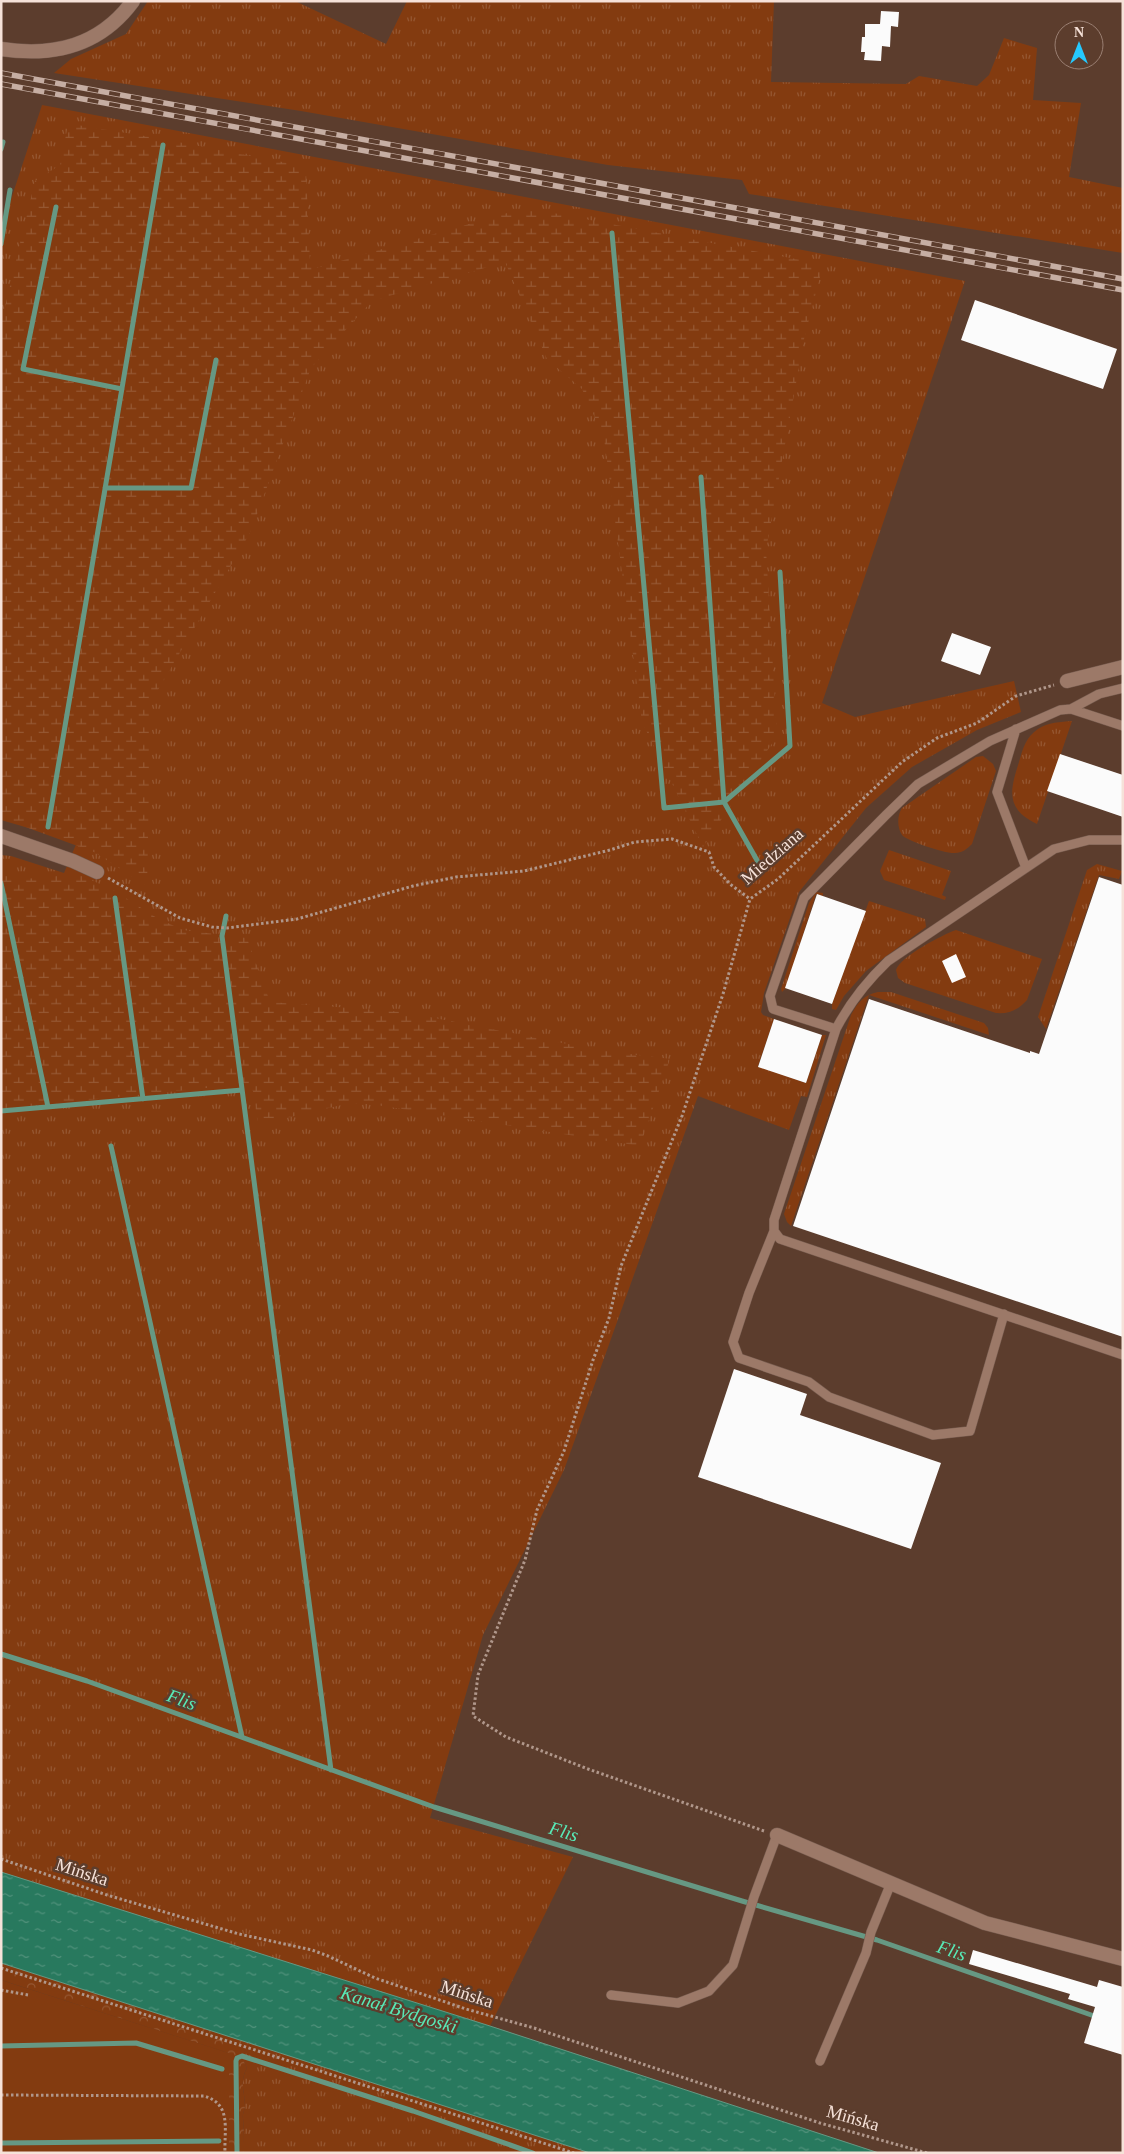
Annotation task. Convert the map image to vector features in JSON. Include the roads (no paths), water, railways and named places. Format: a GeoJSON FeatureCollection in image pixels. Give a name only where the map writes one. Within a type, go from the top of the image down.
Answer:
{"type":"FeatureCollection","features":[{"type":"Feature","properties":{"kind":"street"},"geometry":{"type":"LineString","coordinates":[[1,49],[32,52],[65,48],[87,40],[120,19],[133,1]]}},
{"type":"Feature","properties":{"kind":"street"},"geometry":{"type":"LineString","coordinates":[[1067,681],[1123,667]]}},
{"type":"Feature","properties":{"kind":"street"},"geometry":{"type":"LineString","coordinates":[[1,836],[73,861],[97,872]]}},
{"type":"Feature","properties":{"kind":"street"},"geometry":{"type":"LineString","coordinates":[[777,1835],[985,1923],[1123,1958]]}},
{"type":"Feature","properties":{"kind":"lane"},"geometry":{"type":"LineString","coordinates":[[836,1029],[773,1009],[770,1004],[770,996],[804,898],[918,784],[990,741],[1060,710],[1071,709],[1099,694],[1123,688]]}},
{"type":"Feature","properties":{"kind":"lane"},"geometry":{"type":"LineString","coordinates":[[1071,709],[1123,726]]}},
{"type":"Feature","properties":{"kind":"lane"},"geometry":{"type":"LineString","coordinates":[[1016,729],[997,792],[1026,868]]}},
{"type":"Feature","properties":{"kind":"lane"},"geometry":{"type":"LineString","coordinates":[[1004,1314],[970,1431],[933,1435],[829,1397],[809,1382],[739,1358],[733,1342],[749,1293],[774,1231],[774,1220],[836,1029],[848,1006],[866,982],[888,961],[1054,849],[1088,840],[1123,840]]}},
{"type":"Feature","properties":{"kind":"lane"},"geometry":{"type":"LineString","coordinates":[[774,1231],[780,1239],[1123,1354]]}},
{"type":"Feature","properties":{"kind":"lane"},"geometry":{"type":"LineString","coordinates":[[611,1995],[678,2003],[709,1991],[733,1965],[754,1897],[777,1835]]}},
{"type":"Feature","properties":{"kind":"lane"},"geometry":{"type":"LineString","coordinates":[[820,2061],[867,1949],[871,1932],[891,1883]]}},
{"type":"Feature","properties":{"kind":"water","name":"Kanał Bydgoski"},"geometry":{"type":"Polygon","coordinates":[[[1,1872],[490,2026],[879,2153],[590,2153],[1,1963],[1,1872]]]}},
{"type":"Feature","properties":{"kind":"waterway"},"geometry":{"type":"LineString","coordinates":[[1,149],[3,142]]}},
{"type":"Feature","properties":{"kind":"waterway"},"geometry":{"type":"LineString","coordinates":[[48,827],[163,145]]}},
{"type":"Feature","properties":{"kind":"waterway"},"geometry":{"type":"LineString","coordinates":[[1,244],[10,190]]}},
{"type":"Feature","properties":{"kind":"waterway"},"geometry":{"type":"LineString","coordinates":[[56,207],[23,369],[122,389]]}},
{"type":"Feature","properties":{"kind":"waterway"},"geometry":{"type":"LineString","coordinates":[[612,233],[664,808],[724,802],[758,862]]}},
{"type":"Feature","properties":{"kind":"waterway"},"geometry":{"type":"LineString","coordinates":[[105,488],[191,488],[216,360]]}},
{"type":"Feature","properties":{"kind":"waterway"},"geometry":{"type":"LineString","coordinates":[[701,477],[724,802]]}},
{"type":"Feature","properties":{"kind":"waterway"},"geometry":{"type":"LineString","coordinates":[[724,802],[790,746],[780,572]]}},
{"type":"Feature","properties":{"kind":"waterway"},"geometry":{"type":"LineString","coordinates":[[1,883],[48,1107]]}},
{"type":"Feature","properties":{"kind":"waterway"},"geometry":{"type":"LineString","coordinates":[[115,898],[143,1099]]}},
{"type":"Feature","properties":{"kind":"waterway"},"geometry":{"type":"LineString","coordinates":[[226,916],[222,936],[331,1770]]}},
{"type":"Feature","properties":{"kind":"waterway"},"geometry":{"type":"LineString","coordinates":[[1,1111],[242,1090]]}},
{"type":"Feature","properties":{"kind":"waterway"},"geometry":{"type":"LineString","coordinates":[[111,1146],[242,1737]]}},
{"type":"Feature","properties":{"kind":"waterway","name":"Flis"},"geometry":{"type":"LineString","coordinates":[[1,1654],[87,1681],[434,1807],[877,1940],[1097,2017]]}},
{"type":"Feature","properties":{"kind":"waterway"},"geometry":{"type":"LineString","coordinates":[[1,2046],[136,2043],[222,2069]]}},
{"type":"Feature","properties":{"kind":"waterway"},"geometry":{"type":"LineString","coordinates":[[237,2153],[236,2061],[237,2058],[242,2056],[413,2111],[533,2153]]}},
{"type":"Feature","properties":{"kind":"waterway"},"geometry":{"type":"LineString","coordinates":[[1,2143],[219,2141]]}},
{"type":"Feature","properties":{"kind":"railway"},"geometry":{"type":"LineString","coordinates":[[1,73],[1123,279]]}},
{"type":"Feature","properties":{"kind":"railway"},"geometry":{"type":"LineString","coordinates":[[1,84],[1123,290]]}}]}
